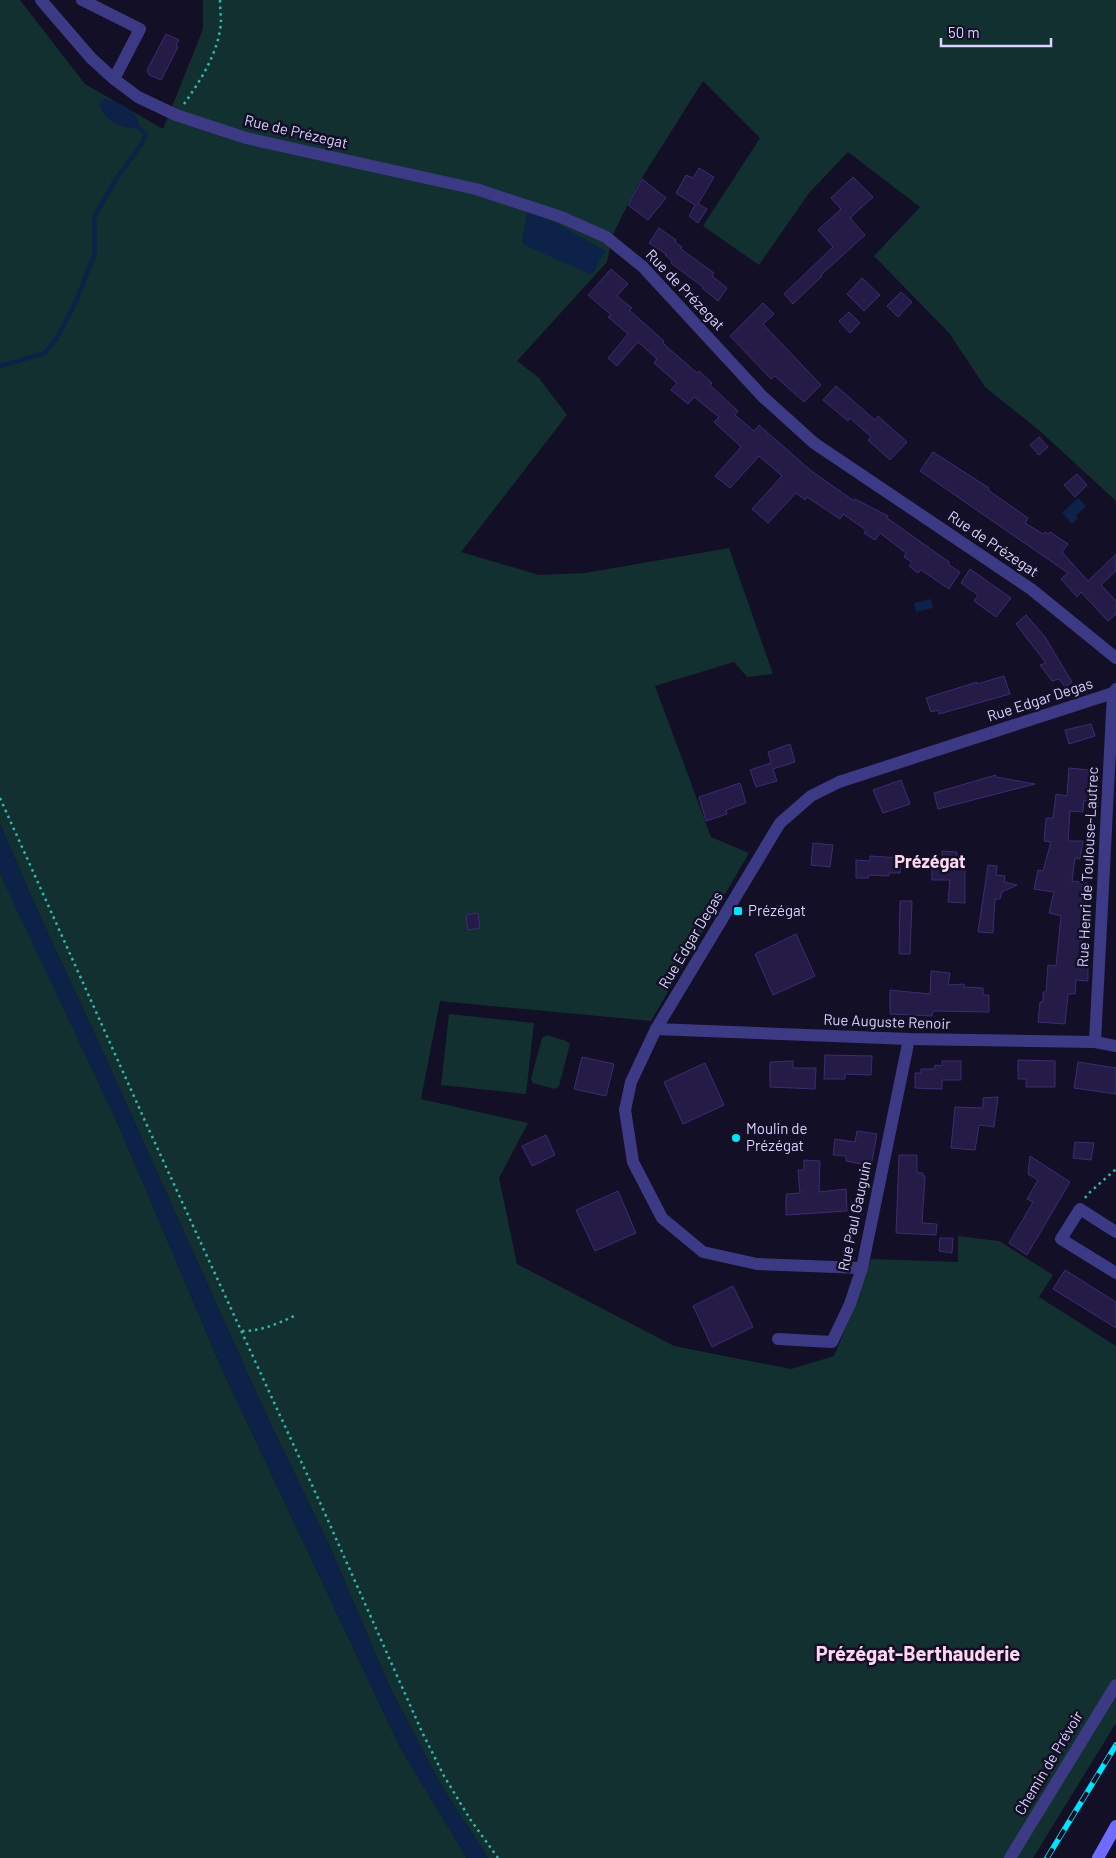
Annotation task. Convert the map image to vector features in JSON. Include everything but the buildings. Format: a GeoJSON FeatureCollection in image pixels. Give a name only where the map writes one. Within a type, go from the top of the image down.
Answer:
{"type":"FeatureCollection","features":[{"type":"Feature","properties":{"kind":"main road"},"geometry":{"type":"LineString","coordinates":[[1098,1858],[1116,1826]]}},
{"type":"Feature","properties":{"kind":"street","name":"Rue de Prézegat"},"geometry":{"type":"LineString","coordinates":[[42,0],[91,58],[114,79],[138,97],[176,116],[246,138],[476,189],[561,217],[606,237],[643,267],[762,396],[814,443],[1031,589],[1116,658]]}},
{"type":"Feature","properties":{"kind":"street"},"geometry":{"type":"LineString","coordinates":[[82,0],[140,29],[114,79]]}},
{"type":"Feature","properties":{"kind":"street","name":"Rue Edgar Degas"},"geometry":{"type":"LineString","coordinates":[[862,1268],[757,1264],[703,1252],[662,1218],[633,1162],[625,1110],[631,1082],[656,1030],[780,823],[811,796],[839,782],[1115,691]]}},
{"type":"Feature","properties":{"kind":"street","name":"Rue Henri de Toulouse-Lautrec"},"geometry":{"type":"LineString","coordinates":[[1095,1042],[1115,691]]}},
{"type":"Feature","properties":{"kind":"street","name":"Rue Auguste Renoir"},"geometry":{"type":"LineString","coordinates":[[656,1030],[909,1039],[1095,1042],[1116,1046]]}},
{"type":"Feature","properties":{"kind":"street","name":"Rue Paul Gauguin"},"geometry":{"type":"LineString","coordinates":[[778,1339],[832,1342],[850,1304],[862,1268],[909,1039]]}},
{"type":"Feature","properties":{"kind":"street"},"geometry":{"type":"LineString","coordinates":[[1116,1232],[1080,1209],[1061,1239],[1116,1273]]}},
{"type":"Feature","properties":{"kind":"street","name":"Chemin de Prévoir"},"geometry":{"type":"LineString","coordinates":[[1010,1858],[1116,1685]]}},
{"type":"Feature","properties":{"kind":"path"},"geometry":{"type":"LineString","coordinates":[[176,116],[201,80],[216,47],[221,23],[220,0]]}},
{"type":"Feature","properties":{"kind":"path"},"geometry":{"type":"LineString","coordinates":[[0,798],[322,1507],[422,1732],[444,1776],[470,1819],[498,1858]]}},
{"type":"Feature","properties":{"kind":"path"},"geometry":{"type":"LineString","coordinates":[[1080,1209],[1088,1194],[1116,1169]]}},
{"type":"Feature","properties":{"kind":"path"},"geometry":{"type":"LineString","coordinates":[[242,1331],[255,1331],[272,1327],[296,1315]]}},
{"type":"Feature","properties":{"kind":"green space"},"geometry":{"type":"Polygon","coordinates":[[[0,0],[20,0],[85,84],[163,129],[203,29],[203,0],[1116,0],[1116,501],[1040,431],[985,387],[949,333],[874,256],[920,207],[848,152],[809,193],[759,265],[703,226],[760,138],[703,81],[638,184],[613,234],[607,262],[517,361],[539,378],[567,415],[461,552],[539,575],[585,573],[729,548],[773,674],[747,677],[734,662],[655,686],[711,837],[749,853],[651,1021],[440,1001],[421,1099],[528,1123],[499,1178],[517,1264],[674,1346],[791,1369],[834,1356],[857,1300],[871,1259],[958,1262],[958,1236],[999,1241],[1053,1275],[1039,1297],[1116,1346],[1116,1723],[1033,1858],[488,1858],[442,1787],[390,1688],[329,1545],[269,1421],[0,824],[0,0]]]}},
{"type":"Feature","properties":{"kind":"green space"},"geometry":{"type":"Polygon","coordinates":[[[0,872],[118,1124],[222,1369],[400,1747],[467,1858],[0,1858],[0,872]]]}},
{"type":"Feature","properties":{"kind":"green space"},"geometry":{"type":"Polygon","coordinates":[[[449,1014],[534,1023],[526,1094],[441,1085],[449,1014]]]}},
{"type":"Feature","properties":{"kind":"green space"},"geometry":{"type":"Polygon","coordinates":[[[547,1035],[570,1044],[559,1086],[555,1089],[533,1083],[531,1079],[542,1038],[547,1035]]]}},
{"type":"Feature","properties":{"kind":"water"},"geometry":{"type":"Polygon","coordinates":[[[105,98],[129,110],[137,117],[139,122],[132,129],[111,121],[99,104],[105,98]]]}},
{"type":"Feature","properties":{"kind":"water"},"geometry":{"type":"Polygon","coordinates":[[[527,212],[555,222],[605,251],[592,275],[524,245],[522,240],[527,212]]]}},
{"type":"Feature","properties":{"kind":"water"},"geometry":{"type":"Polygon","coordinates":[[[1078,498],[1086,506],[1076,516],[1078,518],[1072,524],[1062,513],[1078,498]]]}},
{"type":"Feature","properties":{"kind":"water"},"geometry":{"type":"Polygon","coordinates":[[[931,599],[933,608],[916,612],[914,603],[931,599]]]}},
{"type":"Feature","properties":{"kind":"water"},"geometry":{"type":"Polygon","coordinates":[[[0,824],[269,1421],[329,1545],[390,1688],[442,1787],[488,1858],[467,1858],[400,1747],[222,1369],[118,1124],[5,885],[0,872],[0,824]]]}},
{"type":"Feature","properties":{"kind":"waterway"},"geometry":{"type":"LineString","coordinates":[[0,366],[45,353],[57,338],[77,299],[95,253],[94,217],[116,179],[141,145],[146,134],[136,125]]}},
{"type":"Feature","properties":{"kind":"railway"},"geometry":{"type":"LineString","coordinates":[[1047,1858],[1116,1745]]}},
{"type":"Feature","properties":{"kind":"place","name":"Prézégat"},"geometry":{"type":"Point","coordinates":[738,911]}},
{"type":"Feature","properties":{"kind":"place","name":"Moulin de Prézégat"},"geometry":{"type":"Point","coordinates":[736,1138]}},
{"type":"Feature","properties":{"kind":"district","name":"Prézégat"},"geometry":{"type":"Point","coordinates":[930,862]}},
{"type":"Feature","properties":{"kind":"district","name":"Prézégat-Berthauderie"},"geometry":{"type":"Point","coordinates":[918,1654]}}]}
